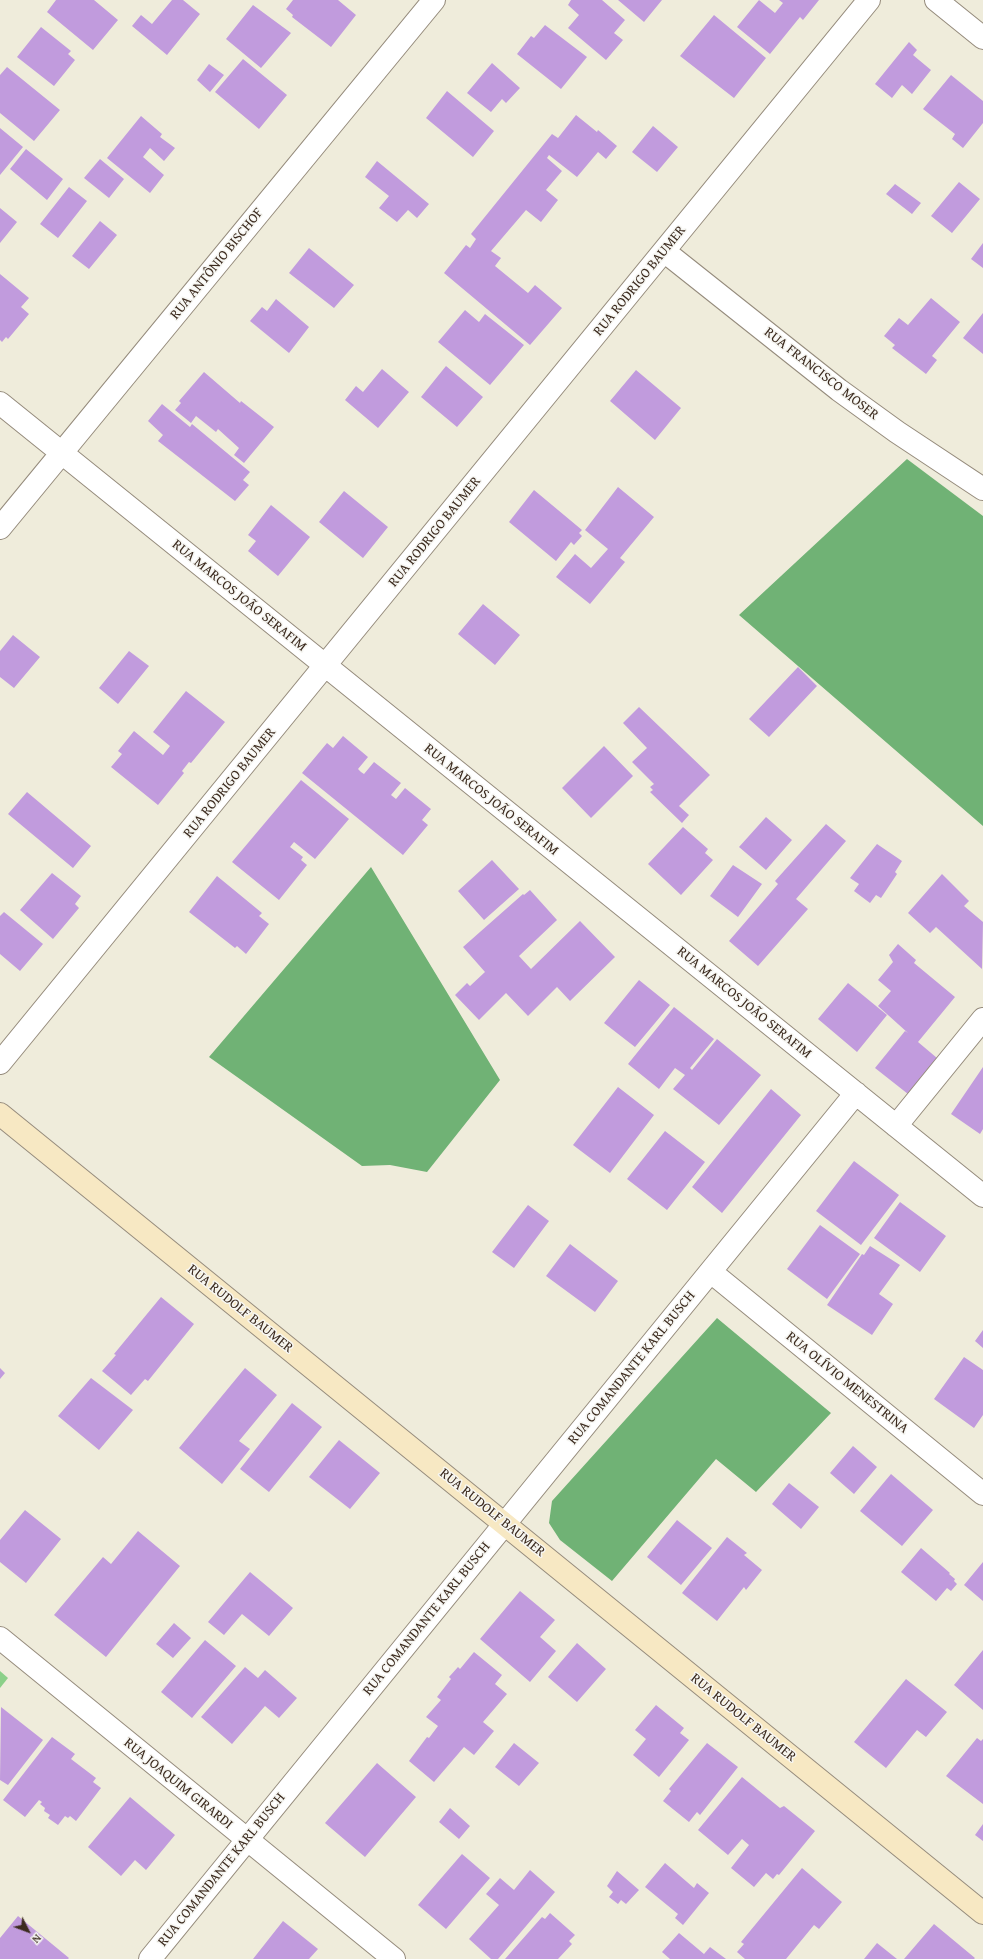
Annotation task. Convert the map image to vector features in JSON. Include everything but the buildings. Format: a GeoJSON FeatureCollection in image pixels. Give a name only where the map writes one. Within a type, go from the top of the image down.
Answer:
{"type":"FeatureCollection","features":[{"type":"Feature","properties":{"kind":"street","name":"RUA ANTÔNIO BISCHOF"},"geometry":{"type":"LineString","coordinates":[[0,528],[434,0]]}},
{"type":"Feature","properties":{"kind":"street","name":"RUA RODRIGO BAUMER"},"geometry":{"type":"LineString","coordinates":[[0,1063],[869,0]]}},
{"type":"Feature","properties":{"kind":"street"},"geometry":{"type":"LineString","coordinates":[[936,0],[983,38]]}},
{"type":"Feature","properties":{"kind":"street","name":"RUA FRANCISCO MOSER"},"geometry":{"type":"LineString","coordinates":[[664,251],[840,390],[897,432],[983,489]]}},
{"type":"Feature","properties":{"kind":"street","name":"RUA MARCOS JOÃO SERAFIM"},"geometry":{"type":"LineString","coordinates":[[0,403],[983,1196]]}},
{"type":"Feature","properties":{"kind":"street"},"geometry":{"type":"LineString","coordinates":[[896,1126],[983,1019]]}},
{"type":"Feature","properties":{"kind":"street","name":"RUA COMANDANTE KARL BUSCH"},"geometry":{"type":"LineString","coordinates":[[150,1959],[856,1093]]}},
{"type":"Feature","properties":{"kind":"street","name":"RUA RUDOLF BAUMER"},"geometry":{"type":"LineString","coordinates":[[0,1114],[983,1913]]}},
{"type":"Feature","properties":{"kind":"street","name":"RUA OLÍVIO MENESTRINA"},"geometry":{"type":"LineString","coordinates":[[710,1272],[983,1494]]}},
{"type":"Feature","properties":{"kind":"street","name":"RUA JOAQUIM GIRARDI"},"geometry":{"type":"LineString","coordinates":[[0,1638],[394,1959]]}},
{"type":"Feature","properties":{"kind":"green space"},"geometry":{"type":"Polygon","coordinates":[[[907,459],[983,516],[983,826],[739,615],[907,459]]]}},
{"type":"Feature","properties":{"kind":"green space"},"geometry":{"type":"Polygon","coordinates":[[[371,867],[500,1080],[427,1172],[390,1165],[362,1166],[209,1057],[371,867]]]}},
{"type":"Feature","properties":{"kind":"green space"},"geometry":{"type":"Polygon","coordinates":[[[717,1318],[831,1413],[756,1492],[716,1459],[612,1581],[560,1540],[549,1523],[552,1501],[717,1318]]]}},
{"type":"Feature","properties":{"kind":"green space"},"geometry":{"type":"Polygon","coordinates":[[[0,1671],[8,1678],[0,1688],[0,1671]]]}}]}
